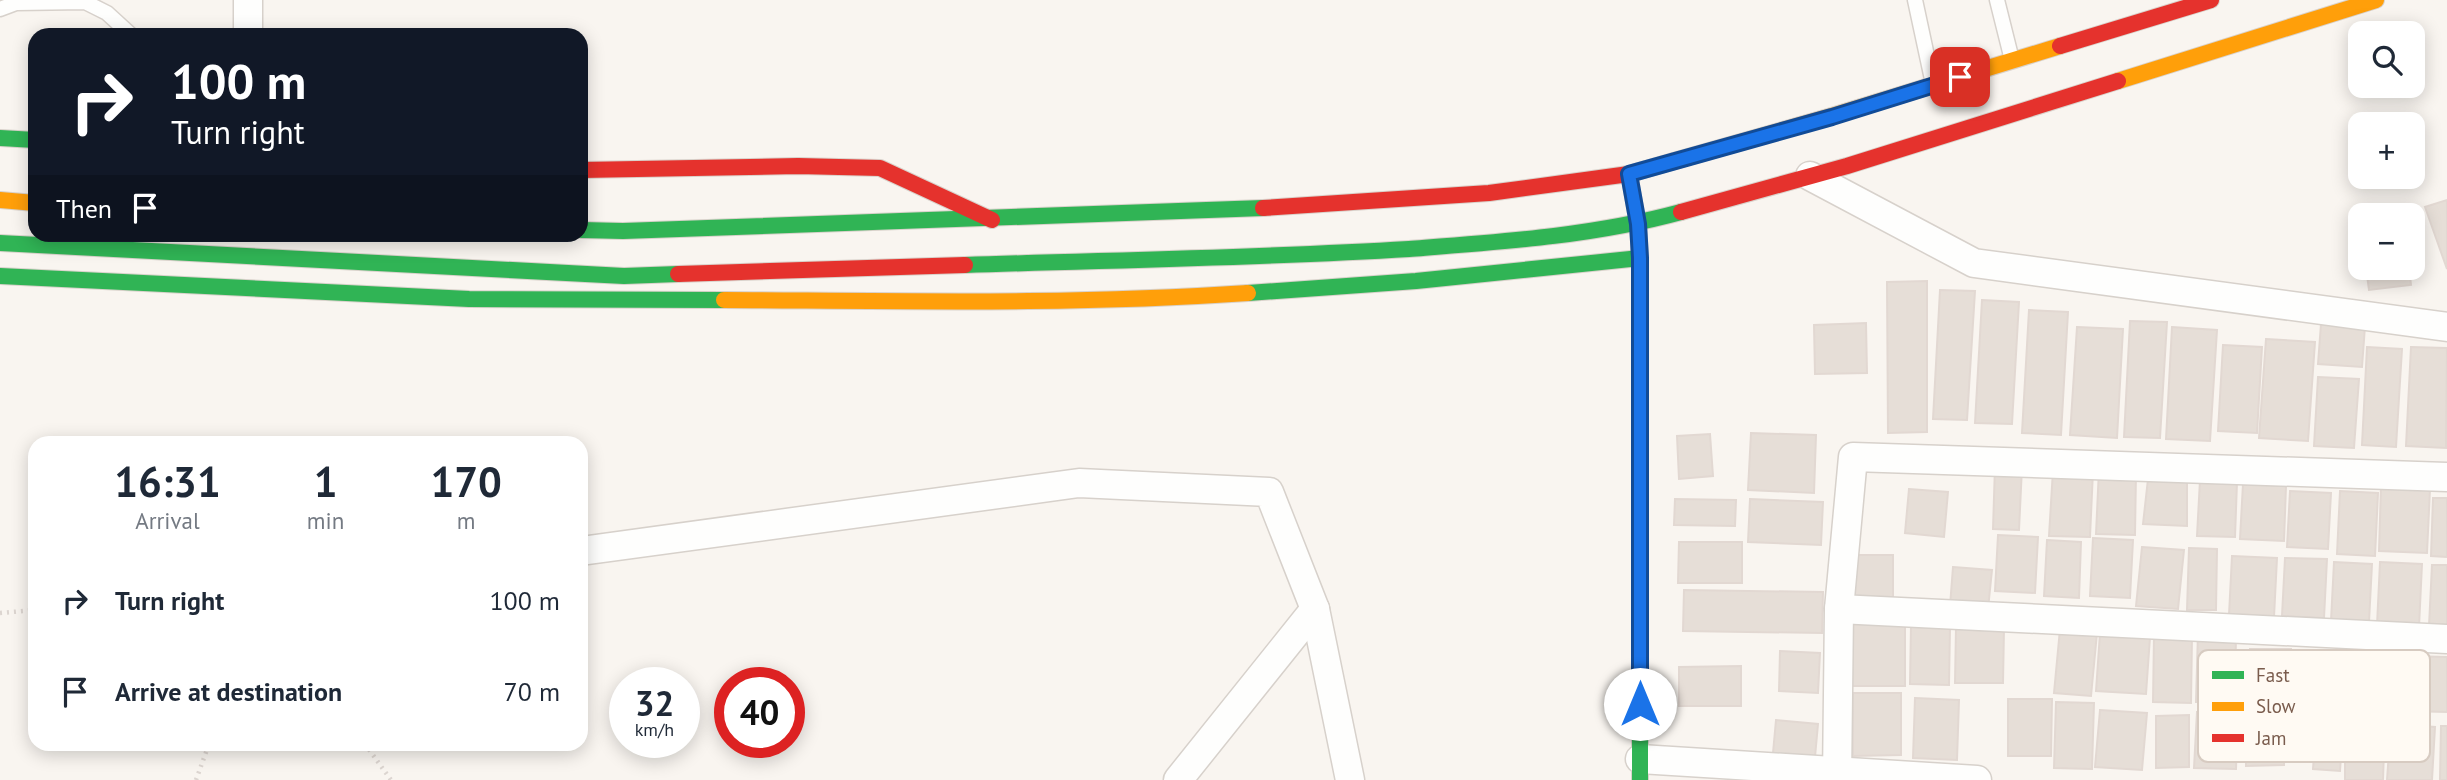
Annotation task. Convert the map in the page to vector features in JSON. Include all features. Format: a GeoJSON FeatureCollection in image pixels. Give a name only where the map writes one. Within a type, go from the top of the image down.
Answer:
{"type":"FeatureCollection","features":[{"type":"Feature","properties":{"kind":"main road"},"geometry":{"type":"LineString","coordinates":[[588,230],[992,220],[1336,205],[1489,193],[1629,174],[1832,117],[2211,0]]}},
{"type":"Feature","properties":{"kind":"main road"},"geometry":{"type":"LineString","coordinates":[[0,243],[624,276],[1342,253],[1492,243],[1638,224],[1810,176],[2376,0]]}},
{"type":"Feature","properties":{"kind":"main road"},"geometry":{"type":"LineString","coordinates":[[0,138],[28,140]]}},
{"type":"Feature","properties":{"kind":"main road"},"geometry":{"type":"LineString","coordinates":[[588,170],[798,166],[880,168],[992,220]]}},
{"type":"Feature","properties":{"kind":"main road"},"geometry":{"type":"LineString","coordinates":[[1629,174],[1638,224],[1640,258],[1640,770]]}},
{"type":"Feature","properties":{"kind":"main road"},"geometry":{"type":"LineString","coordinates":[[0,200],[28,202]]}},
{"type":"Feature","properties":{"kind":"main road"},"geometry":{"type":"LineString","coordinates":[[255,289],[259,256]]}},
{"type":"Feature","properties":{"kind":"main road"},"geometry":{"type":"LineString","coordinates":[[0,276],[483,299],[979,301],[1176,297],[1416,281],[1640,258]]}},
{"type":"Feature","properties":{"kind":"street"},"geometry":{"type":"LineString","coordinates":[[247,0],[248,28]]}},
{"type":"Feature","properties":{"kind":"street"},"geometry":{"type":"LineString","coordinates":[[1810,176],[1974,263],[2447,327]]}},
{"type":"Feature","properties":{"kind":"street"},"geometry":{"type":"LineString","coordinates":[[1837,776],[1839,609],[1853,457],[2447,477]]}},
{"type":"Feature","properties":{"kind":"street"},"geometry":{"type":"LineString","coordinates":[[588,550],[1079,483],[1269,492],[1315,609],[1350,780]]}},
{"type":"Feature","properties":{"kind":"street"},"geometry":{"type":"LineString","coordinates":[[1178,780],[1315,609]]}},
{"type":"Feature","properties":{"kind":"street"},"geometry":{"type":"LineString","coordinates":[[1839,609],[2447,639]]}},
{"type":"Feature","properties":{"kind":"street"},"geometry":{"type":"LineString","coordinates":[[1640,770],[1977,780]]}},
{"type":"Feature","properties":{"kind":"lane"},"geometry":{"type":"LineString","coordinates":[[1915,0],[1934,85]]}},
{"type":"Feature","properties":{"kind":"lane"},"geometry":{"type":"LineString","coordinates":[[1997,0],[2013,61]]}},
{"type":"Feature","properties":{"kind":"lane"},"geometry":{"type":"LineString","coordinates":[[0,9],[16,3],[85,2],[107,13],[123,28]]}},
{"type":"Feature","properties":{"kind":"path"},"geometry":{"type":"LineString","coordinates":[[0,613],[28,611]]}},
{"type":"Feature","properties":{"kind":"path"},"geometry":{"type":"LineString","coordinates":[[196,780],[206,751]]}},
{"type":"Feature","properties":{"kind":"path"},"geometry":{"type":"LineString","coordinates":[[370,751],[391,780]]}},
{"type":"Feature","properties":{"kind":"building"},"geometry":{"type":"Polygon","coordinates":[[[2447,200],[2447,269],[2425,207],[2447,200]]]}},
{"type":"Feature","properties":{"kind":"building"},"geometry":{"type":"Polygon","coordinates":[[[2368,280],[2410,280],[2411,285],[2369,290],[2368,280]]]}},
{"type":"Feature","properties":{"kind":"building"},"geometry":{"type":"Polygon","coordinates":[[[1927,281],[1927,432],[1888,433],[1887,282],[1927,281]]]}},
{"type":"Feature","properties":{"kind":"building"},"geometry":{"type":"Polygon","coordinates":[[[1940,290],[1975,291],[1967,420],[1933,419],[1940,290]]]}},
{"type":"Feature","properties":{"kind":"building"},"geometry":{"type":"Polygon","coordinates":[[[1982,300],[2019,302],[2012,424],[1975,423],[1982,300]]]}},
{"type":"Feature","properties":{"kind":"building"},"geometry":{"type":"Polygon","coordinates":[[[2029,310],[2068,312],[2061,435],[2022,433],[2029,310]]]}},
{"type":"Feature","properties":{"kind":"building"},"geometry":{"type":"Polygon","coordinates":[[[2130,321],[2167,322],[2160,438],[2124,437],[2130,321]]]}},
{"type":"Feature","properties":{"kind":"building"},"geometry":{"type":"Polygon","coordinates":[[[1866,323],[1867,373],[1815,374],[1814,325],[1866,323]]]}},
{"type":"Feature","properties":{"kind":"building"},"geometry":{"type":"Polygon","coordinates":[[[2321,324],[2365,326],[2362,367],[2318,364],[2321,324]]]}},
{"type":"Feature","properties":{"kind":"building"},"geometry":{"type":"Polygon","coordinates":[[[2077,327],[2123,329],[2117,438],[2070,435],[2077,327]]]}},
{"type":"Feature","properties":{"kind":"building"},"geometry":{"type":"Polygon","coordinates":[[[2172,327],[2217,330],[2210,441],[2166,439],[2172,327]]]}},
{"type":"Feature","properties":{"kind":"building"},"geometry":{"type":"Polygon","coordinates":[[[2266,339],[2315,342],[2308,441],[2259,438],[2266,339]]]}},
{"type":"Feature","properties":{"kind":"building"},"geometry":{"type":"Polygon","coordinates":[[[2223,345],[2262,347],[2257,433],[2218,431],[2223,345]]]}},
{"type":"Feature","properties":{"kind":"building"},"geometry":{"type":"Polygon","coordinates":[[[2367,347],[2402,349],[2396,447],[2362,445],[2367,347]]]}},
{"type":"Feature","properties":{"kind":"building"},"geometry":{"type":"Polygon","coordinates":[[[2411,347],[2447,348],[2446,448],[2406,446],[2411,347]]]}},
{"type":"Feature","properties":{"kind":"building"},"geometry":{"type":"Polygon","coordinates":[[[2318,377],[2359,379],[2354,448],[2314,446],[2318,377]]]}},
{"type":"Feature","properties":{"kind":"building"},"geometry":{"type":"Polygon","coordinates":[[[1751,433],[1816,435],[1814,493],[1748,490],[1751,433]]]}},
{"type":"Feature","properties":{"kind":"building"},"geometry":{"type":"Polygon","coordinates":[[[1710,434],[1713,476],[1679,479],[1677,436],[1710,434]]]}},
{"type":"Feature","properties":{"kind":"building"},"geometry":{"type":"Polygon","coordinates":[[[1995,466],[2022,467],[2019,530],[1993,529],[1995,466]]]}},
{"type":"Feature","properties":{"kind":"building"},"geometry":{"type":"Polygon","coordinates":[[[2099,469],[2136,472],[2135,535],[2096,534],[2099,469]]]}},
{"type":"Feature","properties":{"kind":"building"},"geometry":{"type":"Polygon","coordinates":[[[2053,470],[2093,471],[2090,537],[2049,536],[2053,470]]]}},
{"type":"Feature","properties":{"kind":"building"},"geometry":{"type":"Polygon","coordinates":[[[2149,470],[2187,473],[2187,526],[2143,524],[2149,470]]]}},
{"type":"Feature","properties":{"kind":"building"},"geometry":{"type":"Polygon","coordinates":[[[2200,480],[2237,482],[2235,537],[2197,536],[2200,480]]]}},
{"type":"Feature","properties":{"kind":"building"},"geometry":{"type":"Polygon","coordinates":[[[2243,484],[2286,486],[2284,541],[2240,539],[2243,484]]]}},
{"type":"Feature","properties":{"kind":"building"},"geometry":{"type":"Polygon","coordinates":[[[2381,486],[2430,489],[2427,553],[2379,551],[2381,486]]]}},
{"type":"Feature","properties":{"kind":"building"},"geometry":{"type":"Polygon","coordinates":[[[1909,489],[1948,492],[1944,537],[1905,533],[1909,489]]]}},
{"type":"Feature","properties":{"kind":"building"},"geometry":{"type":"Polygon","coordinates":[[[2290,491],[2331,493],[2328,549],[2287,547],[2290,491]]]}},
{"type":"Feature","properties":{"kind":"building"},"geometry":{"type":"Polygon","coordinates":[[[2340,491],[2378,493],[2375,556],[2337,554],[2340,491]]]}},
{"type":"Feature","properties":{"kind":"building"},"geometry":{"type":"Polygon","coordinates":[[[2433,498],[2447,498],[2447,557],[2431,556],[2433,498]]]}},
{"type":"Feature","properties":{"kind":"building"},"geometry":{"type":"Polygon","coordinates":[[[1675,499],[1736,500],[1735,526],[1674,525],[1675,499]]]}},
{"type":"Feature","properties":{"kind":"building"},"geometry":{"type":"Polygon","coordinates":[[[1750,499],[1823,502],[1821,545],[1748,542],[1750,499]]]}},
{"type":"Feature","properties":{"kind":"building"},"geometry":{"type":"Polygon","coordinates":[[[1998,535],[2038,537],[2035,593],[1995,591],[1998,535]]]}},
{"type":"Feature","properties":{"kind":"building"},"geometry":{"type":"Polygon","coordinates":[[[2093,538],[2133,540],[2130,598],[2090,596],[2093,538]]]}},
{"type":"Feature","properties":{"kind":"building"},"geometry":{"type":"Polygon","coordinates":[[[2047,540],[2081,542],[2079,598],[2044,596],[2047,540]]]}},
{"type":"Feature","properties":{"kind":"building"},"geometry":{"type":"Polygon","coordinates":[[[1679,542],[1742,542],[1742,583],[1678,583],[1679,542]]]}},
{"type":"Feature","properties":{"kind":"building"},"geometry":{"type":"Polygon","coordinates":[[[2142,547],[2184,550],[2178,609],[2136,606],[2142,547]]]}},
{"type":"Feature","properties":{"kind":"building"},"geometry":{"type":"Polygon","coordinates":[[[2189,548],[2217,549],[2216,610],[2187,610],[2189,548]]]}},
{"type":"Feature","properties":{"kind":"building"},"geometry":{"type":"Polygon","coordinates":[[[1848,555],[1893,555],[1893,599],[1848,599],[1848,555]]]}},
{"type":"Feature","properties":{"kind":"building"},"geometry":{"type":"Polygon","coordinates":[[[2232,556],[2277,558],[2274,617],[2229,615],[2232,556]]]}},
{"type":"Feature","properties":{"kind":"building"},"geometry":{"type":"Polygon","coordinates":[[[2285,558],[2327,559],[2324,618],[2282,616],[2285,558]]]}},
{"type":"Feature","properties":{"kind":"building"},"geometry":{"type":"Polygon","coordinates":[[[2334,562],[2372,564],[2369,622],[2331,621],[2334,562]]]}},
{"type":"Feature","properties":{"kind":"building"},"geometry":{"type":"Polygon","coordinates":[[[2380,562],[2422,564],[2419,627],[2377,625],[2380,562]]]}},
{"type":"Feature","properties":{"kind":"building"},"geometry":{"type":"Polygon","coordinates":[[[2432,565],[2447,565],[2447,627],[2429,626],[2432,565]]]}},
{"type":"Feature","properties":{"kind":"building"},"geometry":{"type":"Polygon","coordinates":[[[1953,567],[1992,570],[1988,609],[1950,606],[1953,567]]]}},
{"type":"Feature","properties":{"kind":"building"},"geometry":{"type":"Polygon","coordinates":[[[1684,590],[1823,592],[1822,633],[1683,631],[1684,590]]]}},
{"type":"Feature","properties":{"kind":"building"},"geometry":{"type":"Polygon","coordinates":[[[1905,619],[1905,686],[1852,686],[1852,620],[1905,619]]]}},
{"type":"Feature","properties":{"kind":"building"},"geometry":{"type":"Polygon","coordinates":[[[1911,626],[1950,627],[1949,685],[1910,684],[1911,626]]]}},
{"type":"Feature","properties":{"kind":"building"},"geometry":{"type":"Polygon","coordinates":[[[1956,628],[2004,628],[2003,683],[1955,683],[1956,628]]]}},
{"type":"Feature","properties":{"kind":"building"},"geometry":{"type":"Polygon","coordinates":[[[2060,629],[2097,633],[2091,696],[2054,693],[2060,629]]]}},
{"type":"Feature","properties":{"kind":"building"},"geometry":{"type":"Polygon","coordinates":[[[2198,632],[2236,632],[2236,650],[2198,650],[2196,702],[2198,632]]]}},
{"type":"Feature","properties":{"kind":"building"},"geometry":{"type":"Polygon","coordinates":[[[2100,633],[2150,637],[2146,694],[2096,691],[2100,633]]]}},
{"type":"Feature","properties":{"kind":"building"},"geometry":{"type":"Polygon","coordinates":[[[2154,635],[2192,635],[2191,703],[2153,702],[2154,635]]]}},
{"type":"Feature","properties":{"kind":"building"},"geometry":{"type":"Polygon","coordinates":[[[2250,649],[2291,649],[2291,650],[2250,649]]]}},
{"type":"Feature","properties":{"kind":"building"},"geometry":{"type":"Polygon","coordinates":[[[1780,651],[1820,653],[1818,693],[1779,691],[1780,651]]]}},
{"type":"Feature","properties":{"kind":"building"},"geometry":{"type":"Polygon","coordinates":[[[2430,657],[2447,657],[2447,712],[2430,712],[2430,657]]]}},
{"type":"Feature","properties":{"kind":"building"},"geometry":{"type":"Polygon","coordinates":[[[1741,666],[1741,706],[1679,706],[1679,667],[1741,666]]]}},
{"type":"Feature","properties":{"kind":"building"},"geometry":{"type":"Polygon","coordinates":[[[1853,693],[1901,693],[1901,755],[1853,756],[1853,693]]]}},
{"type":"Feature","properties":{"kind":"building"},"geometry":{"type":"Polygon","coordinates":[[[1915,698],[1959,700],[1957,760],[1913,758],[1915,698]]]}},
{"type":"Feature","properties":{"kind":"building"},"geometry":{"type":"Polygon","coordinates":[[[2008,699],[2052,699],[2051,756],[2008,756],[2008,699]]]}},
{"type":"Feature","properties":{"kind":"building"},"geometry":{"type":"Polygon","coordinates":[[[2056,702],[2094,703],[2092,769],[2054,768],[2056,702]]]}},
{"type":"Feature","properties":{"kind":"building"},"geometry":{"type":"Polygon","coordinates":[[[2100,710],[2147,713],[2142,770],[2095,767],[2100,710]]]}},
{"type":"Feature","properties":{"kind":"building"},"geometry":{"type":"Polygon","coordinates":[[[2198,712],[2198,762],[2236,762],[2236,769],[2194,768],[2198,712]]]}},
{"type":"Feature","properties":{"kind":"building"},"geometry":{"type":"Polygon","coordinates":[[[2189,715],[2189,767],[2156,768],[2156,716],[2189,715]]]}},
{"type":"Feature","properties":{"kind":"building"},"geometry":{"type":"Polygon","coordinates":[[[1776,720],[1818,724],[1815,757],[1773,753],[1776,720]]]}},
{"type":"Feature","properties":{"kind":"building"},"geometry":{"type":"Polygon","coordinates":[[[2441,726],[2447,726],[2447,780],[2440,780],[2441,726]]]}},
{"type":"Feature","properties":{"kind":"building"},"geometry":{"type":"Polygon","coordinates":[[[2430,727],[2435,727],[2432,780],[2387,780],[2388,762],[2430,762],[2430,727]]]}},
{"type":"Feature","properties":{"kind":"building"},"geometry":{"type":"Polygon","coordinates":[[[2246,762],[2284,762],[2284,765],[2246,766],[2246,762]]]}},
{"type":"Feature","properties":{"kind":"building"},"geometry":{"type":"Polygon","coordinates":[[[2313,762],[2341,762],[2340,771],[2313,769],[2313,762]]]}},
{"type":"Feature","properties":{"kind":"building"},"geometry":{"type":"Polygon","coordinates":[[[2345,762],[2384,762],[2383,780],[2345,780],[2345,762]]]}},
{"type":"Feature","properties":{"kind":"traffic: fast"},"geometry":{"type":"LineString","coordinates":[[0,138],[28,140]]}},
{"type":"Feature","properties":{"kind":"traffic: fast"},"geometry":{"type":"LineString","coordinates":[[1629,174],[1638,224],[1640,258],[1640,780]]}},
{"type":"Feature","properties":{"kind":"traffic: fast"},"geometry":{"type":"LineString","coordinates":[[588,230],[1263,208]]}},
{"type":"Feature","properties":{"kind":"traffic: fast"},"geometry":{"type":"LineString","coordinates":[[965,265],[1409,249],[1512,241],[1580,232],[1681,212]]}},
{"type":"Feature","properties":{"kind":"traffic: fast"},"geometry":{"type":"LineString","coordinates":[[0,243],[624,276],[678,274]]}},
{"type":"Feature","properties":{"kind":"traffic: fast"},"geometry":{"type":"LineString","coordinates":[[1248,293],[1416,281],[1640,258]]}},
{"type":"Feature","properties":{"kind":"traffic: fast"},"geometry":{"type":"LineString","coordinates":[[0,276],[469,299],[724,300]]}},
{"type":"Feature","properties":{"kind":"traffic: slow"},"geometry":{"type":"LineString","coordinates":[[2118,81],[2376,0]]}},
{"type":"Feature","properties":{"kind":"traffic: slow"},"geometry":{"type":"LineString","coordinates":[[1674,161],[2060,46]]}},
{"type":"Feature","properties":{"kind":"traffic: slow"},"geometry":{"type":"LineString","coordinates":[[0,200],[28,202]]}},
{"type":"Feature","properties":{"kind":"traffic: slow"},"geometry":{"type":"LineString","coordinates":[[724,300],[1052,301],[1248,293]]}},
{"type":"Feature","properties":{"kind":"traffic: jam"},"geometry":{"type":"LineString","coordinates":[[2060,46],[2211,0]]}},
{"type":"Feature","properties":{"kind":"traffic: jam"},"geometry":{"type":"LineString","coordinates":[[1681,212],[1847,166],[2118,81]]}},
{"type":"Feature","properties":{"kind":"traffic: jam"},"geometry":{"type":"LineString","coordinates":[[1263,208],[1489,193],[1629,174],[1674,161]]}},
{"type":"Feature","properties":{"kind":"traffic: jam"},"geometry":{"type":"LineString","coordinates":[[588,170],[798,166],[880,168],[992,220]]}},
{"type":"Feature","properties":{"kind":"traffic: jam"},"geometry":{"type":"LineString","coordinates":[[678,274],[965,265]]}},
{"type":"Feature","properties":{"kind":"route"},"geometry":{"type":"LineString","coordinates":[[1640,704],[1640,258],[1638,224],[1629,174],[1832,117],[1960,77]]}}]}
